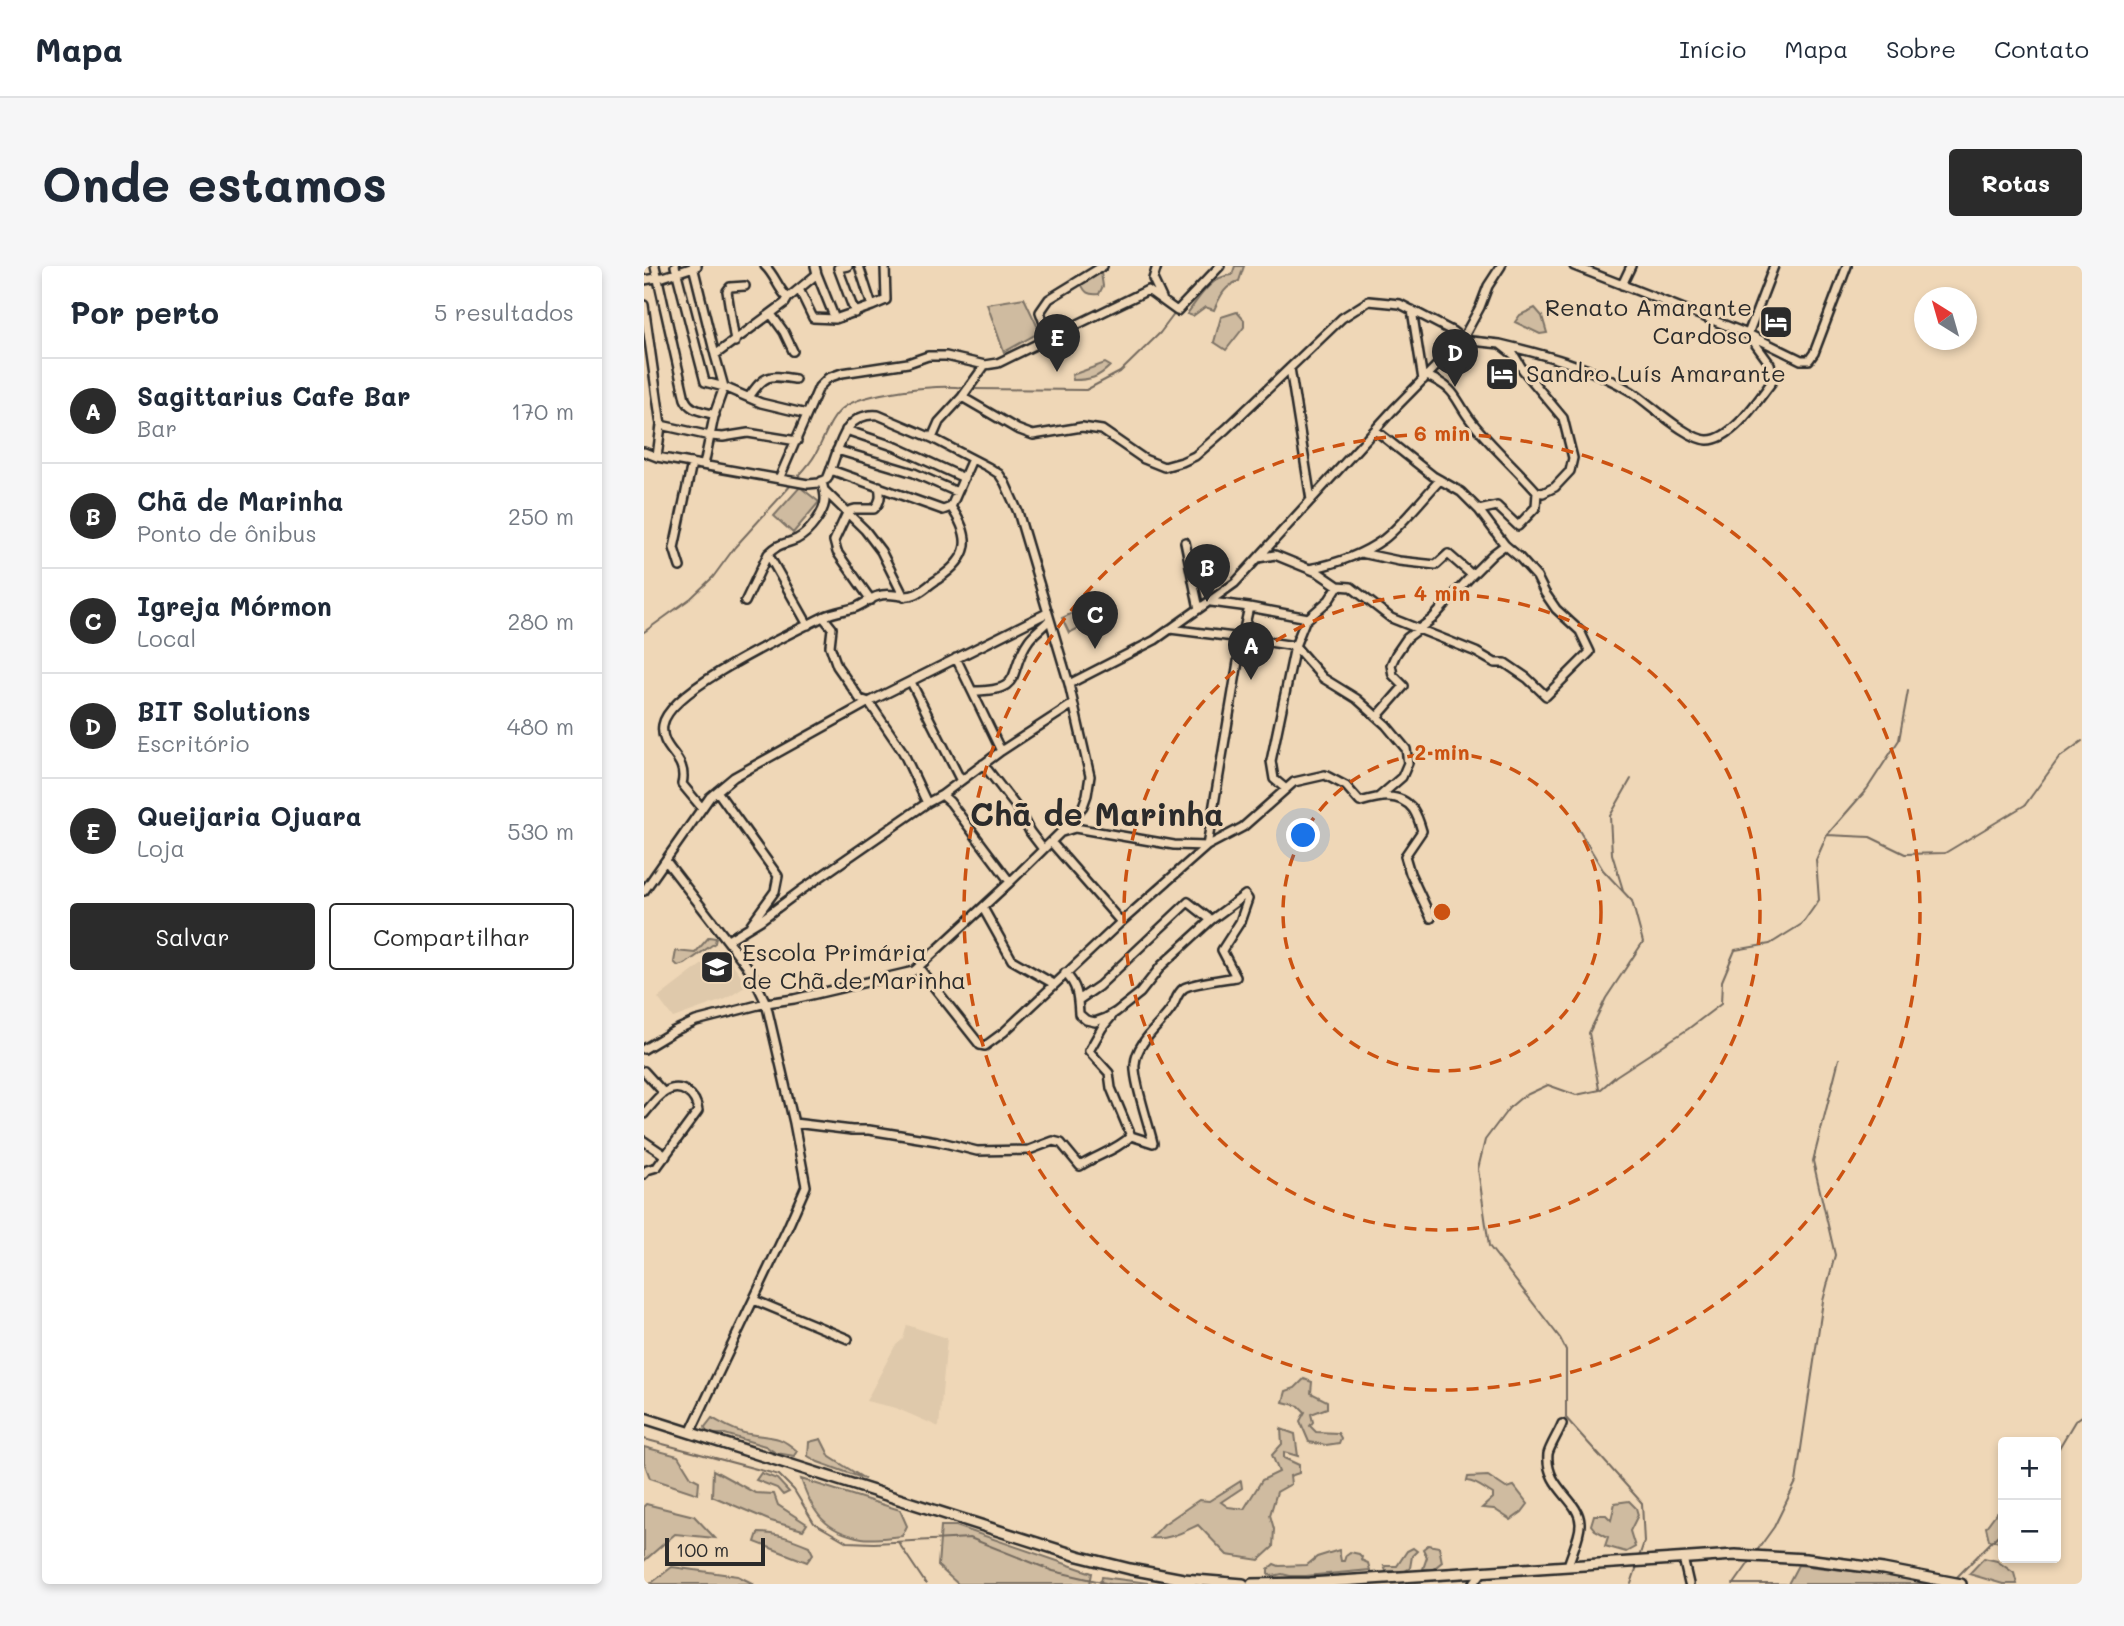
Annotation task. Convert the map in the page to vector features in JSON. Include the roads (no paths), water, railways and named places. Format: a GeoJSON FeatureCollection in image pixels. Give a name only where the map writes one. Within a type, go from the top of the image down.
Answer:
{"type":"FeatureCollection","features":[{"type":"Feature","properties":{"kind":"main road"},"geometry":{"type":"LineString","coordinates":[[644,1418],[1078,1556],[1183,1579],[1243,1584]]}},
{"type":"Feature","properties":{"kind":"main road"},"geometry":{"type":"LineString","coordinates":[[1252,1584],[1310,1583],[1735,1555],[1807,1559],[1884,1569],[1961,1584]]}},
{"type":"Feature","properties":{"kind":"street"},"geometry":{"type":"LineString","coordinates":[[655,266],[685,399],[692,408],[715,415]]}},
{"type":"Feature","properties":{"kind":"street"},"geometry":{"type":"LineString","coordinates":[[644,280],[658,278],[676,269],[695,266],[724,387],[704,465]]}},
{"type":"Feature","properties":{"kind":"street"},"geometry":{"type":"LineString","coordinates":[[765,266],[788,298]]}},
{"type":"Feature","properties":{"kind":"street"},"geometry":{"type":"LineString","coordinates":[[848,266],[838,267],[855,313]]}},
{"type":"Feature","properties":{"kind":"street"},"geometry":{"type":"LineString","coordinates":[[859,266],[872,306]]}},
{"type":"Feature","properties":{"kind":"street"},"geometry":{"type":"LineString","coordinates":[[799,289],[813,318],[835,319],[887,300],[885,266]]}},
{"type":"Feature","properties":{"kind":"street"},"geometry":{"type":"LineString","coordinates":[[1049,337],[1040,312],[1049,299],[1103,266]]}},
{"type":"Feature","properties":{"kind":"street"},"geometry":{"type":"LineString","coordinates":[[1157,266],[1153,279],[1160,295],[1168,304]]}},
{"type":"Feature","properties":{"kind":"street"},"geometry":{"type":"LineString","coordinates":[[781,479],[819,387],[828,378],[842,373],[908,363],[928,356],[946,356],[985,365],[998,363],[1148,290],[1177,311],[1220,266]]}},
{"type":"Feature","properties":{"kind":"street"},"geometry":{"type":"LineString","coordinates":[[1069,684],[1155,640],[1235,583],[1375,430],[1461,342],[1488,286],[1501,266]]}},
{"type":"Feature","properties":{"kind":"street"},"geometry":{"type":"LineString","coordinates":[[1574,266],[1748,334],[1801,360],[1809,360],[1814,353],[1847,266]]}},
{"type":"Feature","properties":{"kind":"street"},"geometry":{"type":"LineString","coordinates":[[1622,285],[1631,266]]}},
{"type":"Feature","properties":{"kind":"street"},"geometry":{"type":"LineString","coordinates":[[1748,334],[1774,266]]}},
{"type":"Feature","properties":{"kind":"street"},"geometry":{"type":"LineString","coordinates":[[676,269],[703,378],[708,384],[724,387],[761,403],[807,414]]}},
{"type":"Feature","properties":{"kind":"street"},"geometry":{"type":"LineString","coordinates":[[715,355],[785,303],[816,270],[835,319]]}},
{"type":"Feature","properties":{"kind":"street"},"geometry":{"type":"LineString","coordinates":[[735,342],[727,291],[730,287],[745,286]]}},
{"type":"Feature","properties":{"kind":"street"},"geometry":{"type":"LineString","coordinates":[[962,397],[1017,429],[1033,435],[1082,427],[1102,430],[1144,459],[1164,467],[1195,456],[1342,318],[1368,301],[1400,304],[1452,331],[1461,342]]}},
{"type":"Feature","properties":{"kind":"street"},"geometry":{"type":"LineString","coordinates":[[644,305],[661,425],[649,456],[808,484],[827,479],[846,430],[852,422],[869,414],[878,415],[932,438],[999,474],[1011,493],[1018,512],[1069,684],[1090,776],[1083,806],[1061,832],[910,974],[766,1003],[695,1021],[644,1049]]}},
{"type":"Feature","properties":{"kind":"street"},"geometry":{"type":"LineString","coordinates":[[1412,310],[1425,378]]}},
{"type":"Feature","properties":{"kind":"street"},"geometry":{"type":"LineString","coordinates":[[771,314],[793,351]]}},
{"type":"Feature","properties":{"kind":"street"},"geometry":{"type":"LineString","coordinates":[[1452,331],[1468,331]]}},
{"type":"Feature","properties":{"kind":"street"},"geometry":{"type":"LineString","coordinates":[[1461,342],[1500,344],[1551,356],[1582,368],[1631,391],[1689,433],[1708,441],[1725,435],[1742,419],[1774,379],[1770,364],[1748,334]]}},
{"type":"Feature","properties":{"kind":"street"},"geometry":{"type":"LineString","coordinates":[[1425,378],[1443,382],[1457,397],[1471,421],[1537,492],[1543,493],[1555,487],[1570,471],[1573,458],[1563,418],[1523,370],[1514,355],[1500,344]]}},
{"type":"Feature","properties":{"kind":"street"},"geometry":{"type":"LineString","coordinates":[[932,438],[939,422],[962,397],[985,365]]}},
{"type":"Feature","properties":{"kind":"street"},"geometry":{"type":"LineString","coordinates":[[1290,368],[1311,500]]}},
{"type":"Feature","properties":{"kind":"street"},"geometry":{"type":"LineString","coordinates":[[749,397],[766,377],[795,379]]}},
{"type":"Feature","properties":{"kind":"street"},"geometry":{"type":"LineString","coordinates":[[661,425],[710,436],[748,433],[797,441]]}},
{"type":"Feature","properties":{"kind":"street"},"geometry":{"type":"LineString","coordinates":[[846,430],[896,447],[964,478]]}},
{"type":"Feature","properties":{"kind":"street"},"geometry":{"type":"LineString","coordinates":[[1257,558],[1275,555],[1309,569],[1338,586],[1351,587],[1391,618],[1476,652],[1496,663],[1506,663],[1546,696],[1590,652],[1580,631],[1556,609],[1538,577],[1505,545],[1479,510],[1461,492],[1440,480],[1375,430]]}},
{"type":"Feature","properties":{"kind":"street"},"geometry":{"type":"LineString","coordinates":[[838,450],[914,473],[957,492]]}},
{"type":"Feature","properties":{"kind":"street"},"geometry":{"type":"LineString","coordinates":[[831,470],[943,510],[951,506],[972,459]]}},
{"type":"Feature","properties":{"kind":"street"},"geometry":{"type":"LineString","coordinates":[[680,567],[674,548],[692,463]]}},
{"type":"Feature","properties":{"kind":"street"},"geometry":{"type":"LineString","coordinates":[[1309,569],[1361,553],[1385,538],[1440,480]]}},
{"type":"Feature","properties":{"kind":"street"},"geometry":{"type":"LineString","coordinates":[[746,602],[768,554],[783,542],[797,539],[806,532],[824,506],[822,481]]}},
{"type":"Feature","properties":{"kind":"street"},"geometry":{"type":"LineString","coordinates":[[871,600],[836,552],[834,541],[848,511],[874,509],[879,503],[879,486]]}},
{"type":"Feature","properties":{"kind":"street"},"geometry":{"type":"LineString","coordinates":[[824,491],[848,511],[881,551],[904,597]]}},
{"type":"Feature","properties":{"kind":"street"},"geometry":{"type":"LineString","coordinates":[[1479,510],[1497,506],[1518,526],[1536,507],[1537,492]]}},
{"type":"Feature","properties":{"kind":"street"},"geometry":{"type":"LineString","coordinates":[[702,808],[682,784],[683,767],[665,741],[664,721],[680,699],[749,654],[832,612],[856,607],[879,595],[904,597],[916,594],[949,571],[961,560],[967,544],[963,528],[951,506]]}},
{"type":"Feature","properties":{"kind":"street"},"geometry":{"type":"LineString","coordinates":[[1185,542],[1199,609]]}},
{"type":"Feature","properties":{"kind":"street"},"geometry":{"type":"LineString","coordinates":[[1377,717],[1404,686],[1393,675],[1391,665],[1407,638],[1432,619],[1472,575],[1505,545]]}},
{"type":"Feature","properties":{"kind":"street"},"geometry":{"type":"LineString","coordinates":[[1361,553],[1436,565],[1448,554],[1472,575]]}},
{"type":"Feature","properties":{"kind":"street"},"geometry":{"type":"LineString","coordinates":[[768,554],[808,625]]}},
{"type":"Feature","properties":{"kind":"street"},"geometry":{"type":"LineString","coordinates":[[1286,789],[1274,779],[1271,761],[1295,646],[1305,621],[1329,600],[1338,586]]}},
{"type":"Feature","properties":{"kind":"street"},"geometry":{"type":"LineString","coordinates":[[1210,602],[1308,618]]}},
{"type":"Feature","properties":{"kind":"street"},"geometry":{"type":"LineString","coordinates":[[1208,846],[1249,607]]}},
{"type":"Feature","properties":{"kind":"street"},"geometry":{"type":"LineString","coordinates":[[823,617],[832,628],[830,646],[837,666],[860,699],[869,702],[903,752],[927,803]]}},
{"type":"Feature","properties":{"kind":"street"},"geometry":{"type":"LineString","coordinates":[[644,891],[702,808],[716,791],[734,777],[869,702],[956,658],[1048,617]]}},
{"type":"Feature","properties":{"kind":"street"},"geometry":{"type":"LineString","coordinates":[[973,691],[993,691],[1006,686],[1016,671],[1029,640],[1048,617]]}},
{"type":"Feature","properties":{"kind":"street"},"geometry":{"type":"LineString","coordinates":[[1169,629],[1295,646],[1323,678],[1357,699],[1406,749],[1408,763],[1402,777],[1379,797]]}},
{"type":"Feature","properties":{"kind":"street"},"geometry":{"type":"LineString","coordinates":[[956,658],[1000,751]]}},
{"type":"Feature","properties":{"kind":"street"},"geometry":{"type":"LineString","coordinates":[[911,682],[961,781]]}},
{"type":"Feature","properties":{"kind":"street"},"geometry":{"type":"LineString","coordinates":[[727,940],[942,795],[1000,751],[1073,704]]}},
{"type":"Feature","properties":{"kind":"street"},"geometry":{"type":"LineString","coordinates":[[983,764],[1018,809],[1043,849]]}},
{"type":"Feature","properties":{"kind":"street"},"geometry":{"type":"LineString","coordinates":[[919,968],[979,1043],[985,1046],[1004,1032],[1065,973],[1208,846],[1243,827],[1294,782],[1325,775],[1346,786],[1360,802],[1395,796],[1413,809],[1422,831],[1405,856],[1431,918]]}},
{"type":"Feature","properties":{"kind":"street"},"geometry":{"type":"LineString","coordinates":[[716,791],[778,876],[775,891],[748,927]]}},
{"type":"Feature","properties":{"kind":"street"},"geometry":{"type":"LineString","coordinates":[[942,795],[1010,882]]}},
{"type":"Feature","properties":{"kind":"street"},"geometry":{"type":"LineString","coordinates":[[1061,832],[1075,828],[1088,829],[1174,845],[1208,846]]}},
{"type":"Feature","properties":{"kind":"street"},"geometry":{"type":"LineString","coordinates":[[1051,842],[1121,922]]}},
{"type":"Feature","properties":{"kind":"street"},"geometry":{"type":"LineString","coordinates":[[1174,845],[1183,849],[1186,854],[1185,866]]}},
{"type":"Feature","properties":{"kind":"street"},"geometry":{"type":"LineString","coordinates":[[666,861],[750,970],[766,1003],[806,1186],[690,1433]]}},
{"type":"Feature","properties":{"kind":"street"},"geometry":{"type":"LineString","coordinates":[[1245,895],[1248,899],[1240,922],[1222,950],[1236,977],[1185,987],[1146,1040],[1135,1063],[1153,1143],[1131,1136],[1111,1087],[1109,1073],[1089,1051],[1102,1028],[1116,1012],[1140,993],[1162,965],[1211,920],[1245,895]]}},
{"type":"Feature","properties":{"kind":"street"},"geometry":{"type":"LineString","coordinates":[[1080,999],[1099,986],[1188,902],[1211,920]]}},
{"type":"Feature","properties":{"kind":"street"},"geometry":{"type":"LineString","coordinates":[[983,908],[1012,960],[1054,984]]}},
{"type":"Feature","properties":{"kind":"street"},"geometry":{"type":"LineString","coordinates":[[1065,973],[1072,980],[1080,999],[1079,1014],[1086,1020],[1094,1021],[1116,1012]]}},
{"type":"Feature","properties":{"kind":"street"},"geometry":{"type":"LineString","coordinates":[[644,1071],[664,1093]]}},
{"type":"Feature","properties":{"kind":"street"},"geometry":{"type":"LineString","coordinates":[[644,1114],[664,1093],[676,1088],[688,1091],[697,1102],[698,1111],[666,1156],[657,1167],[644,1174]]}},
{"type":"Feature","properties":{"kind":"street"},"geometry":{"type":"LineString","coordinates":[[794,1123],[869,1130],[937,1141],[977,1151],[1029,1150],[1053,1141],[1060,1143],[1080,1166],[1094,1156],[1122,1145],[1131,1136]]}},
{"type":"Feature","properties":{"kind":"street"},"geometry":{"type":"LineString","coordinates":[[644,1141],[666,1156]]}},
{"type":"Feature","properties":{"kind":"street"},"geometry":{"type":"LineString","coordinates":[[754,1300],[848,1339]]}},
{"type":"Feature","properties":{"kind":"street"},"geometry":{"type":"LineString","coordinates":[[1562,1424],[1548,1452],[1554,1484],[1576,1510],[1580,1521],[1579,1534],[1567,1566]]}},
{"type":"Feature","properties":{"kind":"street"},"geometry":{"type":"LineString","coordinates":[[1683,1558],[1689,1582]]}},
{"type":"Feature","properties":{"kind":"street"},"geometry":{"type":"LineString","coordinates":[[1473,1584],[1483,1572]]}},
{"type":"Feature","properties":{"kind":"waterway"},"geometry":{"type":"LineString","coordinates":[[1201,282],[1213,266]]}},
{"type":"Feature","properties":{"kind":"waterway"},"geometry":{"type":"LineString","coordinates":[[973,389],[1086,390],[1120,372],[1160,333],[1175,313]]}},
{"type":"Feature","properties":{"kind":"waterway"},"geometry":{"type":"LineString","coordinates":[[795,480],[813,458],[834,418],[853,402],[902,390],[964,388]]}},
{"type":"Feature","properties":{"kind":"waterway"},"geometry":{"type":"LineString","coordinates":[[644,632],[691,598],[713,577],[735,547],[792,484]]}},
{"type":"Feature","properties":{"kind":"waterway"},"geometry":{"type":"LineString","coordinates":[[1827,835],[1867,789],[1899,740],[1908,691]]}},
{"type":"Feature","properties":{"kind":"waterway"},"geometry":{"type":"LineString","coordinates":[[1639,1557],[1644,1542],[1642,1503],[1566,1418],[1566,1350],[1560,1338],[1489,1246],[1478,1169],[1485,1140],[1509,1108],[1522,1097],[1548,1085],[1576,1095],[1600,1090],[1616,1076],[1721,1004],[1722,981],[1735,950],[1770,944],[1802,924],[1819,900],[1816,860],[1827,835],[1870,837],[1905,854],[1945,853],[2025,805],[2059,758],[2082,741]]}},
{"type":"Feature","properties":{"kind":"waterway"},"geometry":{"type":"LineString","coordinates":[[1623,890],[1612,854],[1610,816],[1631,779]]}},
{"type":"Feature","properties":{"kind":"waterway"},"geometry":{"type":"LineString","coordinates":[[1574,822],[1603,870],[1632,901],[1643,942],[1606,998],[1589,1033],[1599,1089]]}},
{"type":"Feature","properties":{"kind":"waterway"},"geometry":{"type":"LineString","coordinates":[[1756,1552],[1774,1527],[1796,1482],[1823,1301],[1835,1255],[1813,1161],[1839,1059]]}},
{"type":"Feature","properties":{"kind":"waterway"},"geometry":{"type":"LineString","coordinates":[[2061,1445],[2075,1421],[2082,1416]]}},
{"type":"Feature","properties":{"kind":"waterway"},"geometry":{"type":"LineString","coordinates":[[644,1439],[779,1475],[794,1490],[814,1523],[847,1542],[970,1538],[1053,1571],[1110,1584]]}},
{"type":"Feature","properties":{"kind":"waterway"},"geometry":{"type":"LineString","coordinates":[[1955,1579],[1998,1535]]}},
{"type":"Feature","properties":{"kind":"waterway"},"geometry":{"type":"LineString","coordinates":[[898,1542],[926,1584]]}},
{"type":"Feature","properties":{"kind":"waterway"},"geometry":{"type":"LineString","coordinates":[[1734,1584],[1751,1560]]}},
{"type":"Feature","properties":{"kind":"waterway"},"geometry":{"type":"LineString","coordinates":[[1631,1584],[1637,1566]]}},
{"type":"Feature","properties":{"kind":"waterway"},"geometry":{"type":"LineString","coordinates":[[1733,1584],[1785,1584]]}},
{"type":"Feature","properties":{"kind":"place","name":"Renato Amarante Cardoso"},"geometry":{"type":"Point","coordinates":[1776,322]}},
{"type":"Feature","properties":{"kind":"place","name":"Queijaria Ojuara"},"geometry":{"type":"Point","coordinates":[1057,372]}},
{"type":"Feature","properties":{"kind":"place","name":"Sandro Luís Amarante"},"geometry":{"type":"Point","coordinates":[1502,374]}},
{"type":"Feature","properties":{"kind":"place","name":"BIT Solutions"},"geometry":{"type":"Point","coordinates":[1455,387]}},
{"type":"Feature","properties":{"kind":"place","name":"Chã de Marinha"},"geometry":{"type":"Point","coordinates":[1207,602]}},
{"type":"Feature","properties":{"kind":"place","name":"Igreja Mórmon"},"geometry":{"type":"Point","coordinates":[1095,649]}},
{"type":"Feature","properties":{"kind":"place","name":"Sagittarius Cafe Bar"},"geometry":{"type":"Point","coordinates":[1251,680]}},
{"type":"Feature","properties":{"kind":"place","name":"Escola Primária de Chã de Marinha"},"geometry":{"type":"Point","coordinates":[717,967]}},
{"type":"Feature","properties":{"kind":"district","name":"Chã de Marinha"},"geometry":{"type":"Point","coordinates":[1097,815]}}]}
